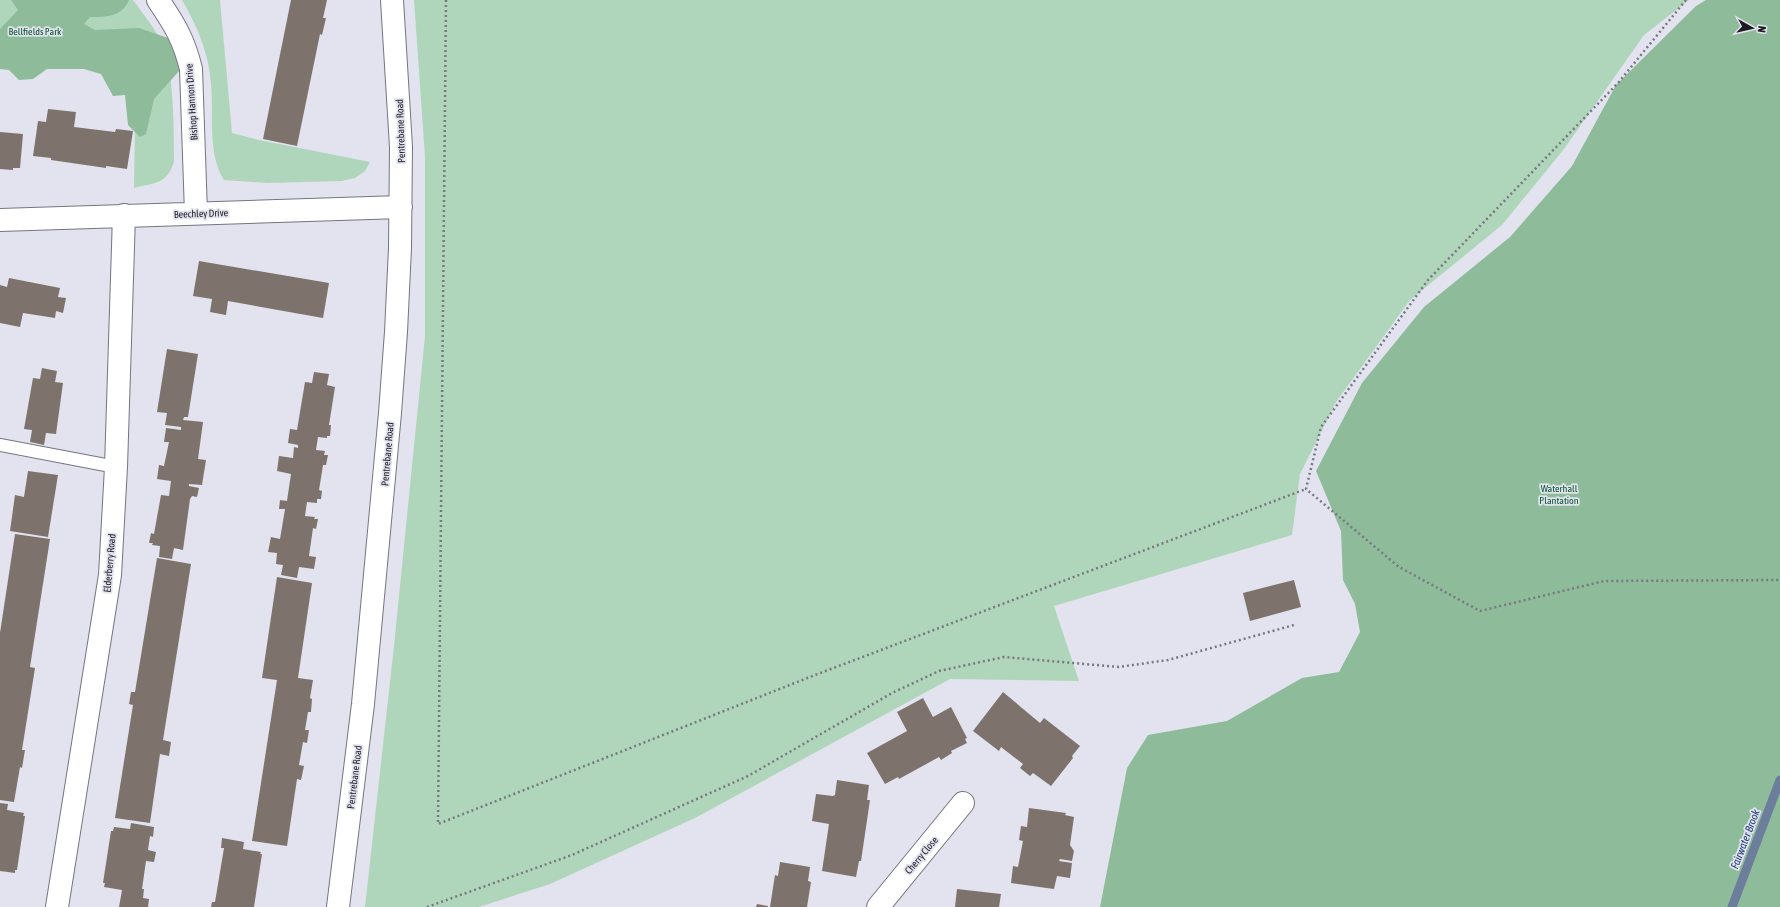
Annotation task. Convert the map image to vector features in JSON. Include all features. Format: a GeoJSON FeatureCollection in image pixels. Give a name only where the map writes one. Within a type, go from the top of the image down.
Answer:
{"type":"FeatureCollection","features":[{"type":"Feature","properties":{"kind":"street","name":"Bishop Hannon Drive"},"geometry":{"type":"LineString","coordinates":[[158,0],[176,25],[186,47],[191,69],[196,213]]}},
{"type":"Feature","properties":{"kind":"street","name":"Pentrebane Road"},"geometry":{"type":"LineString","coordinates":[[338,907],[363,704],[390,414],[396,332],[401,207],[400,113],[392,0]]}},
{"type":"Feature","properties":{"kind":"street","name":"Beechley Drive"},"geometry":{"type":"LineString","coordinates":[[0,220],[401,207]]}},
{"type":"Feature","properties":{"kind":"street","name":"Elderberry Road"},"geometry":{"type":"LineString","coordinates":[[57,907],[110,575],[116,467],[124,215]]}},
{"type":"Feature","properties":{"kind":"street","name":"Cherry Close"},"geometry":{"type":"LineString","coordinates":[[878,907],[963,804]]}},
{"type":"Feature","properties":{"kind":"lane"},"geometry":{"type":"LineString","coordinates":[[0,445],[116,467]]}},
{"type":"Feature","properties":{"kind":"path"},"geometry":{"type":"LineString","coordinates":[[446,0],[438,824],[815,675],[1306,489]]}},
{"type":"Feature","properties":{"kind":"path"},"geometry":{"type":"LineString","coordinates":[[1306,489],[1321,427],[1428,280],[1618,83],[1686,0]]}},
{"type":"Feature","properties":{"kind":"path"},"geometry":{"type":"LineString","coordinates":[[1306,489],[1399,567],[1480,611],[1604,581],[1780,580]]}},
{"type":"Feature","properties":{"kind":"path"},"geometry":{"type":"LineString","coordinates":[[427,907],[572,855],[748,776],[892,693],[939,671],[1004,658],[1119,667],[1168,660],[1294,625]]}},
{"type":"Feature","properties":{"kind":"green space","name":"Bellfields Park"},"geometry":{"type":"Polygon","coordinates":[[[0,0],[133,0],[150,22],[163,46],[167,57],[173,102],[174,162],[164,179],[134,188],[136,62],[0,64],[0,0]]]}},
{"type":"Feature","properties":{"kind":"green space","name":"Bellfields Park"},"geometry":{"type":"Polygon","coordinates":[[[11,0],[129,0],[126,6],[118,13],[102,17],[90,17],[84,24],[95,30],[139,28],[168,38],[180,51],[180,70],[154,99],[146,134],[140,137],[128,125],[125,95],[113,96],[101,74],[84,69],[47,69],[33,79],[19,80],[9,70],[0,69],[0,29],[18,10],[11,0]]]}},
{"type":"Feature","properties":{"kind":"green space"},"geometry":{"type":"Polygon","coordinates":[[[182,0],[220,0],[232,133],[259,140],[370,162],[365,171],[355,178],[341,181],[268,183],[224,180],[215,158],[213,146],[212,96],[208,61],[193,20],[182,0]]]}},
{"type":"Feature","properties":{"kind":"green space"},"geometry":{"type":"Polygon","coordinates":[[[414,0],[1689,0],[1644,35],[1564,149],[1502,225],[1410,300],[1336,402],[1300,474],[1292,535],[1054,606],[1079,681],[950,679],[695,818],[550,884],[479,907],[365,907],[394,646],[425,336],[425,157],[414,0]]]}},
{"type":"Feature","properties":{"kind":"green space","name":"Waterhall Plantation"},"geometry":{"type":"Polygon","coordinates":[[[1706,0],[1780,0],[1780,907],[1100,907],[1127,768],[1148,735],[1227,721],[1302,678],[1339,672],[1360,632],[1355,604],[1343,580],[1341,531],[1316,471],[1362,383],[1424,307],[1510,237],[1572,166],[1616,85],[1696,6],[1706,0]]]}},
{"type":"Feature","properties":{"kind":"building"},"geometry":{"type":"Polygon","coordinates":[[[291,0],[327,0],[323,18],[326,18],[322,35],[320,34],[297,146],[263,139],[291,0]]]}},
{"type":"Feature","properties":{"kind":"building"},"geometry":{"type":"Polygon","coordinates":[[[48,109],[76,112],[74,127],[115,132],[116,129],[133,131],[127,169],[106,166],[106,168],[33,156],[38,121],[46,122],[48,109]]]}},
{"type":"Feature","properties":{"kind":"building"},"geometry":{"type":"Polygon","coordinates":[[[0,132],[23,134],[20,168],[13,168],[13,170],[0,169],[0,132]]]}},
{"type":"Feature","properties":{"kind":"building"},"geometry":{"type":"Polygon","coordinates":[[[199,261],[329,283],[323,318],[228,301],[226,315],[210,312],[212,299],[193,296],[199,261]]]}},
{"type":"Feature","properties":{"kind":"building"},"geometry":{"type":"Polygon","coordinates":[[[9,278],[60,288],[58,297],[66,298],[63,313],[56,311],[55,318],[23,313],[20,327],[0,323],[0,285],[7,287],[9,278]]]}},
{"type":"Feature","properties":{"kind":"building"},"geometry":{"type":"Polygon","coordinates":[[[167,349],[198,354],[188,417],[184,417],[183,420],[203,422],[198,459],[206,460],[202,485],[189,484],[189,486],[199,488],[197,497],[192,496],[190,499],[183,550],[174,548],[172,559],[159,557],[160,546],[149,543],[151,533],[154,534],[161,495],[169,496],[171,481],[157,479],[159,465],[164,466],[169,442],[164,442],[166,428],[181,430],[181,427],[165,425],[167,413],[157,412],[167,349]]]}},
{"type":"Feature","properties":{"kind":"building"},"geometry":{"type":"Polygon","coordinates":[[[42,368],[57,371],[55,382],[63,383],[56,434],[46,433],[44,445],[30,442],[32,430],[24,429],[33,378],[40,379],[42,368]]]}},
{"type":"Feature","properties":{"kind":"building"},"geometry":{"type":"Polygon","coordinates":[[[314,372],[329,374],[327,385],[335,387],[329,425],[331,425],[330,436],[327,436],[327,438],[318,437],[316,450],[325,451],[324,455],[328,455],[326,465],[323,465],[319,490],[322,491],[321,499],[317,499],[317,503],[307,502],[305,516],[315,517],[314,519],[318,519],[316,529],[313,528],[309,556],[316,557],[314,569],[299,567],[297,578],[281,575],[283,565],[276,564],[277,553],[268,552],[271,537],[280,539],[285,509],[279,509],[280,500],[287,501],[291,474],[277,471],[279,456],[293,458],[294,447],[298,448],[298,445],[288,443],[290,429],[297,430],[305,382],[312,383],[314,372]]]}},
{"type":"Feature","properties":{"kind":"building"},"geometry":{"type":"Polygon","coordinates":[[[28,471],[58,475],[48,537],[10,531],[15,495],[24,497],[28,471]]]}},
{"type":"Feature","properties":{"kind":"building"},"geometry":{"type":"Polygon","coordinates":[[[15,534],[50,539],[30,667],[35,668],[22,750],[25,750],[22,768],[20,767],[14,802],[0,800],[0,633],[15,534]]]}},
{"type":"Feature","properties":{"kind":"building"},"geometry":{"type":"Polygon","coordinates":[[[157,558],[191,564],[163,740],[171,742],[169,756],[160,754],[150,823],[115,818],[133,705],[129,704],[131,692],[135,692],[157,558]]]}},
{"type":"Feature","properties":{"kind":"building"},"geometry":{"type":"Polygon","coordinates":[[[277,577],[312,583],[298,678],[313,680],[310,698],[312,699],[311,712],[308,712],[305,730],[309,730],[307,743],[303,742],[299,765],[304,766],[301,780],[297,779],[287,846],[252,841],[277,680],[262,678],[277,577]]]}},
{"type":"Feature","properties":{"kind":"building"},"geometry":{"type":"Polygon","coordinates":[[[1294,580],[1301,607],[1250,621],[1243,593],[1294,580]]]}},
{"type":"Feature","properties":{"kind":"building"},"geometry":{"type":"Polygon","coordinates":[[[1003,692],[1040,723],[1044,718],[1080,746],[1072,756],[1073,758],[1051,786],[1033,773],[1030,776],[1020,768],[1023,764],[1001,747],[999,751],[973,731],[1003,692]]]}},
{"type":"Feature","properties":{"kind":"building"},"geometry":{"type":"Polygon","coordinates":[[[923,698],[933,717],[951,707],[967,738],[965,739],[967,743],[951,751],[952,753],[941,760],[939,757],[899,779],[898,777],[885,784],[867,753],[907,731],[897,712],[923,698]]]}},
{"type":"Feature","properties":{"kind":"building"},"geometry":{"type":"Polygon","coordinates":[[[837,780],[869,785],[867,800],[870,800],[861,861],[859,861],[856,877],[822,871],[829,824],[812,821],[816,794],[835,795],[837,780]]]}},
{"type":"Feature","properties":{"kind":"building"},"geometry":{"type":"Polygon","coordinates":[[[0,803],[8,804],[7,810],[24,813],[23,816],[25,816],[17,870],[15,870],[15,873],[0,871],[0,803]]]}},
{"type":"Feature","properties":{"kind":"building"},"geometry":{"type":"Polygon","coordinates":[[[1029,808],[1066,813],[1065,815],[1074,817],[1070,845],[1074,851],[1072,861],[1060,859],[1059,861],[1072,863],[1070,878],[1057,876],[1054,889],[1011,883],[1013,866],[1018,867],[1023,841],[1019,840],[1021,826],[1027,827],[1029,808]]]}},
{"type":"Feature","properties":{"kind":"building"},"geometry":{"type":"Polygon","coordinates":[[[131,823],[154,827],[153,837],[150,836],[148,850],[156,852],[154,862],[146,861],[142,889],[144,889],[143,898],[149,899],[148,907],[119,907],[122,890],[104,887],[105,883],[103,883],[111,831],[113,831],[114,827],[130,829],[131,823]]]}},
{"type":"Feature","properties":{"kind":"building"},"geometry":{"type":"Polygon","coordinates":[[[222,838],[244,842],[243,849],[261,852],[260,854],[262,854],[254,907],[211,907],[212,902],[215,902],[224,848],[221,848],[222,838]]]}},
{"type":"Feature","properties":{"kind":"building"},"geometry":{"type":"Polygon","coordinates":[[[780,862],[810,867],[808,881],[811,882],[807,907],[770,907],[775,875],[778,876],[780,862]]]}},
{"type":"Feature","properties":{"kind":"building"},"geometry":{"type":"Polygon","coordinates":[[[957,889],[1001,894],[999,907],[955,907],[957,889]]]}},
{"type":"Feature","properties":{"kind":"building"},"geometry":{"type":"Polygon","coordinates":[[[757,904],[768,906],[768,907],[756,907],[757,904]]]}},
{"type":"Feature","properties":{"kind":"waterway","name":"Fairwater Brook"},"geometry":{"type":"LineString","coordinates":[[1732,907],[1780,780]]}}]}
